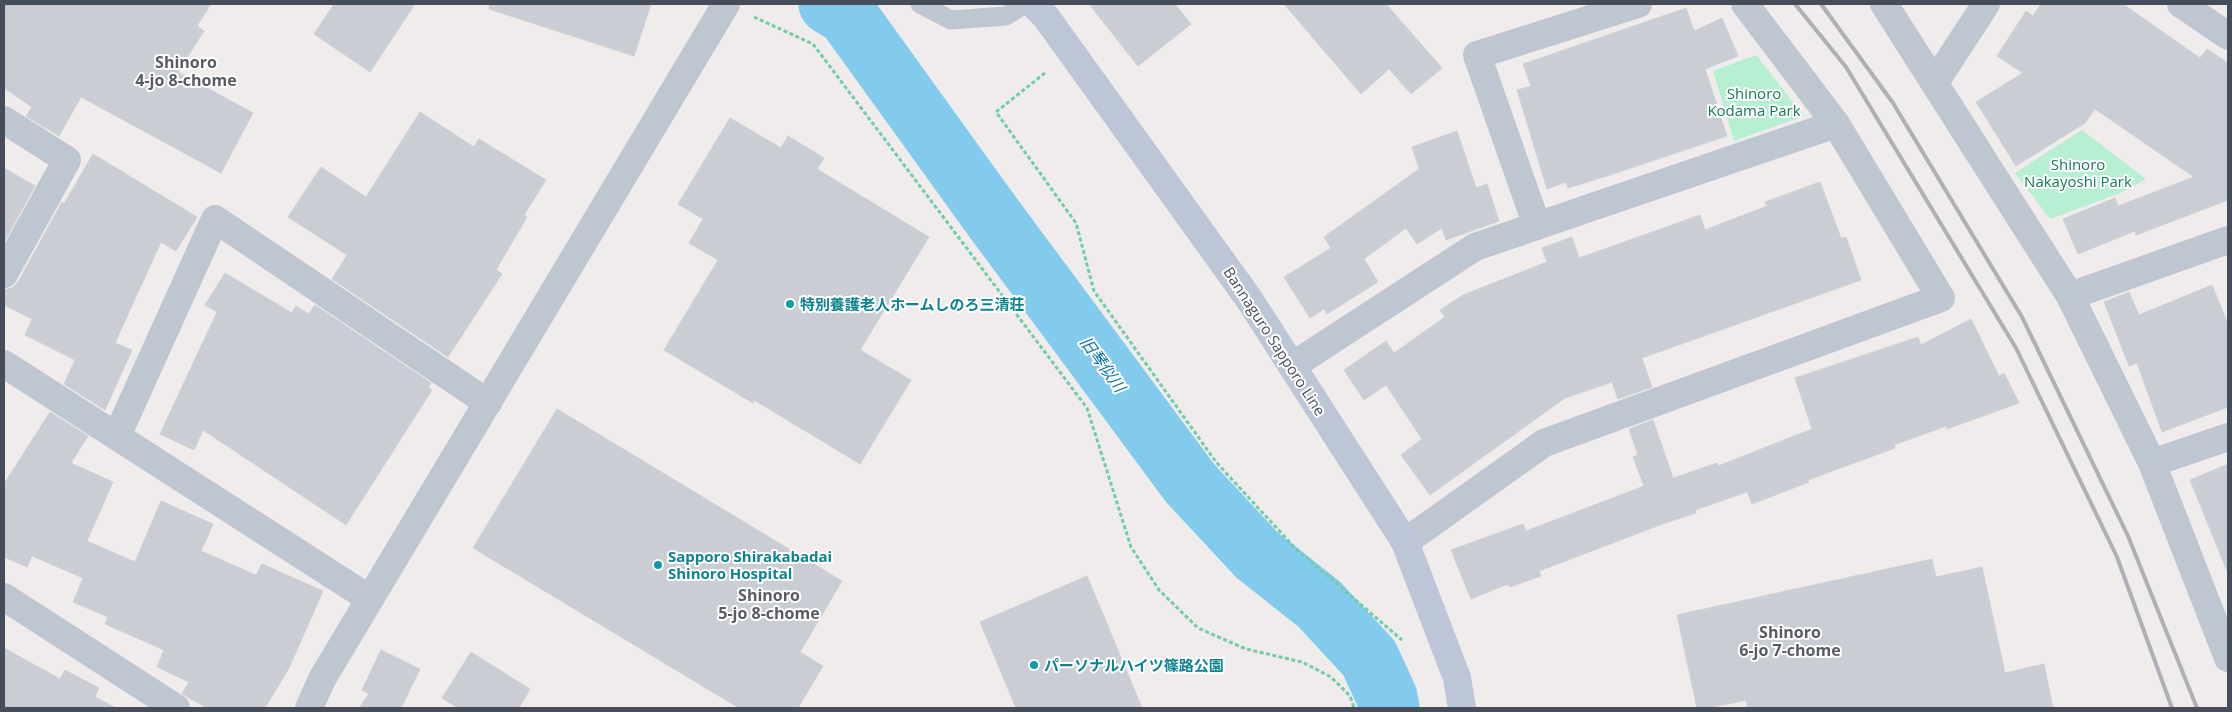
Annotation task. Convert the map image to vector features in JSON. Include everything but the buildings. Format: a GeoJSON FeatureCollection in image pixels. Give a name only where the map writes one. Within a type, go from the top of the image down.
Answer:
{"type":"FeatureCollection","features":[{"type":"Feature","properties":{"kind":"main road","name":"Bannaguro Sapporo Line"},"geometry":{"type":"LineString","coordinates":[[1033,4],[1052,25],[1249,299],[1405,542],[1457,678],[1462,708]]}},
{"type":"Feature","properties":{"kind":"street"},"geometry":{"type":"LineString","coordinates":[[309,708],[322,679],[726,4]]}},
{"type":"Feature","properties":{"kind":"street"},"geometry":{"type":"LineString","coordinates":[[1537,226],[1477,55],[1638,4]]}},
{"type":"Feature","properties":{"kind":"street"},"geometry":{"type":"LineString","coordinates":[[1405,542],[1544,444],[1941,298],[1836,124],[1745,4]]}},
{"type":"Feature","properties":{"kind":"street"},"geometry":{"type":"LineString","coordinates":[[1884,4],[2070,296],[2152,463],[2228,658]]}},
{"type":"Feature","properties":{"kind":"street"},"geometry":{"type":"LineString","coordinates":[[1935,82],[1986,4]]}},
{"type":"Feature","properties":{"kind":"street"},"geometry":{"type":"LineString","coordinates":[[2181,4],[2228,36]]}},
{"type":"Feature","properties":{"kind":"street"},"geometry":{"type":"LineString","coordinates":[[4,120],[67,160],[4,274]]}},
{"type":"Feature","properties":{"kind":"street"},"geometry":{"type":"LineString","coordinates":[[1292,366],[1475,247],[1836,124]]}},
{"type":"Feature","properties":{"kind":"street"},"geometry":{"type":"LineString","coordinates":[[117,436],[215,219],[488,403]]}},
{"type":"Feature","properties":{"kind":"street"},"geometry":{"type":"LineString","coordinates":[[2070,296],[2228,240]]}},
{"type":"Feature","properties":{"kind":"street"},"geometry":{"type":"LineString","coordinates":[[4,364],[370,599]]}},
{"type":"Feature","properties":{"kind":"street"},"geometry":{"type":"LineString","coordinates":[[2152,463],[2228,436]]}},
{"type":"Feature","properties":{"kind":"street"},"geometry":{"type":"LineString","coordinates":[[4,598],[176,708]]}},
{"type":"Feature","properties":{"kind":"lane"},"geometry":{"type":"LineString","coordinates":[[920,4],[951,20],[1006,16],[1025,4]]}},
{"type":"Feature","properties":{"kind":"path"},"geometry":{"type":"LineString","coordinates":[[751,15],[813,44],[1087,408],[1131,547],[1159,590],[1198,628],[1246,649],[1302,662],[1331,677],[1350,696],[1354,708]]}},
{"type":"Feature","properties":{"kind":"path"},"geometry":{"type":"LineString","coordinates":[[1045,73],[996,112],[1076,223],[1094,291],[1216,462],[1296,548],[1402,640]]}},
{"type":"Feature","properties":{"kind":"green space","name":"Shinoro Kodama Park"},"geometry":{"type":"Polygon","coordinates":[[[1756,55],[1804,116],[1734,141],[1713,71],[1756,55]]]}},
{"type":"Feature","properties":{"kind":"green space","name":"Shinoro Nakayoshi Park"},"geometry":{"type":"Polygon","coordinates":[[[2082,130],[2146,179],[2120,193],[2050,219],[2015,173],[2082,130]]]}},
{"type":"Feature","properties":{"kind":"waterway","name":"旧琴似川"},"geometry":{"type":"LineString","coordinates":[[829,4],[847,15],[989,212],[1190,483],[1257,555],[1319,604],[1369,658],[1387,697],[1389,708]]}},
{"type":"Feature","properties":{"kind":"railway"},"geometry":{"type":"LineString","coordinates":[[1795,4],[1846,67],[2016,348],[2117,557],[2172,708]]}},
{"type":"Feature","properties":{"kind":"railway"},"geometry":{"type":"LineString","coordinates":[[1821,4],[1893,103],[2022,317],[2128,536],[2197,708]]}},
{"type":"Feature","properties":{"kind":"place","name":"特別養護老人ホームしのろ三清荘"},"geometry":{"type":"Point","coordinates":[790,304]}},
{"type":"Feature","properties":{"kind":"place","name":"Sapporo Shirakabadai Shinoro Hospital"},"geometry":{"type":"Point","coordinates":[658,565]}},
{"type":"Feature","properties":{"kind":"place","name":"パーソナルハイツ篠路公園"},"geometry":{"type":"Point","coordinates":[1034,665]}},
{"type":"Feature","properties":{"kind":"district","name":"Shinoro 4-jo 8-chome"},"geometry":{"type":"Point","coordinates":[186,71]}},
{"type":"Feature","properties":{"kind":"district","name":"Shinoro 5-jo 8-chome"},"geometry":{"type":"Point","coordinates":[769,604]}},
{"type":"Feature","properties":{"kind":"district","name":"Shinoro 6-jo 7-chome"},"geometry":{"type":"Point","coordinates":[1790,641]}}]}
